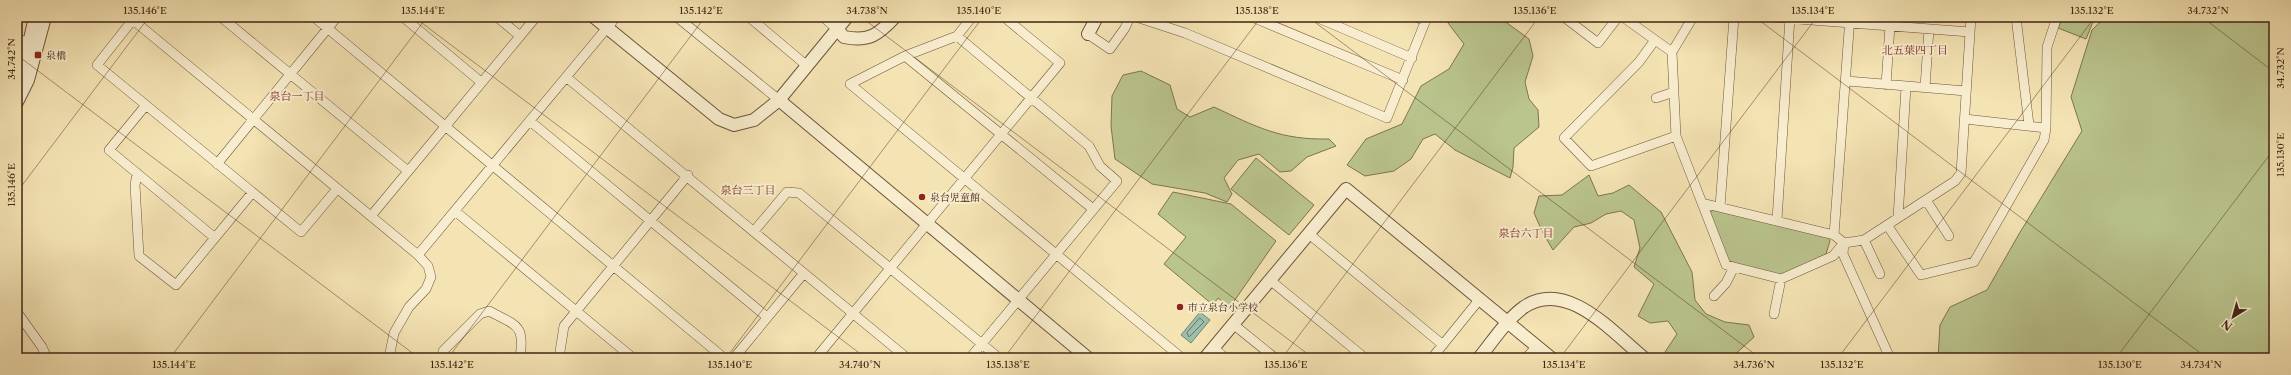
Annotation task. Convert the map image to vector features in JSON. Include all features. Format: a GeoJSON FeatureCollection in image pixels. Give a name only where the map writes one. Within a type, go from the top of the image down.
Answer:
{"type":"FeatureCollection","features":[{"type":"Feature","properties":{"kind":"street"},"geometry":{"type":"LineString","coordinates":[[17,82],[35,17]]}},
{"type":"Feature","properties":{"kind":"street"},"geometry":{"type":"LineString","coordinates":[[17,102],[28,80],[45,17]]}},
{"type":"Feature","properties":{"kind":"street"},"geometry":{"type":"LineString","coordinates":[[221,17],[408,171]]}},
{"type":"Feature","properties":{"kind":"street"},"geometry":{"type":"LineString","coordinates":[[314,17],[724,358]]}},
{"type":"Feature","properties":{"kind":"street"},"geometry":{"type":"LineString","coordinates":[[217,164],[337,17]]}},
{"type":"Feature","properties":{"kind":"street"},"geometry":{"type":"LineString","coordinates":[[403,17],[481,82]]}},
{"type":"Feature","properties":{"kind":"street"},"geometry":{"type":"LineString","coordinates":[[497,17],[520,36]]}},
{"type":"Feature","properties":{"kind":"street"},"geometry":{"type":"LineString","coordinates":[[371,216],[536,17]]}},
{"type":"Feature","properties":{"kind":"street"},"geometry":{"type":"LineString","coordinates":[[594,17],[718,119],[734,125],[754,120],[779,100],[806,65],[847,17]]}},
{"type":"Feature","properties":{"kind":"street"},"geometry":{"type":"LineString","coordinates":[[418,256],[616,17]]}},
{"type":"Feature","properties":{"kind":"street"},"geometry":{"type":"LineString","coordinates":[[677,17],[1019,299],[1088,358]]}},
{"type":"Feature","properties":{"kind":"street"},"geometry":{"type":"LineString","coordinates":[[749,17],[806,65]]}},
{"type":"Feature","properties":{"kind":"street"},"geometry":{"type":"LineString","coordinates":[[823,17],[844,37],[860,40],[872,36],[894,17]]}},
{"type":"Feature","properties":{"kind":"street"},"geometry":{"type":"LineString","coordinates":[[972,17],[957,36],[905,56],[850,84],[1182,358]]}},
{"type":"Feature","properties":{"kind":"street"},"geometry":{"type":"LineString","coordinates":[[816,358],[1060,63],[1004,17]]}},
{"type":"Feature","properties":{"kind":"street"},"geometry":{"type":"LineString","coordinates":[[1098,17],[1088,34],[1110,49],[1125,28],[1130,17]]}},
{"type":"Feature","properties":{"kind":"street"},"geometry":{"type":"LineString","coordinates":[[1136,17],[1185,33],[1387,118],[1412,58],[1426,19],[1416,17]]}},
{"type":"Feature","properties":{"kind":"street"},"geometry":{"type":"LineString","coordinates":[[1252,17],[1403,80]]}},
{"type":"Feature","properties":{"kind":"street"},"geometry":{"type":"LineString","coordinates":[[1316,17],[1412,58]]}},
{"type":"Feature","properties":{"kind":"street"},"geometry":{"type":"LineString","coordinates":[[1564,17],[1598,43],[1618,17]]}},
{"type":"Feature","properties":{"kind":"street"},"geometry":{"type":"LineString","coordinates":[[1623,17],[1672,52]]}},
{"type":"Feature","properties":{"kind":"street"},"geometry":{"type":"LineString","coordinates":[[1692,17],[1672,52],[1676,136],[1726,265],[1781,279],[1833,256],[1844,243],[1864,240],[1955,181],[1961,172],[1972,17]]}},
{"type":"Feature","properties":{"kind":"street"},"geometry":{"type":"LineString","coordinates":[[1720,207],[1734,17]]}},
{"type":"Feature","properties":{"kind":"street"},"geometry":{"type":"LineString","coordinates":[[1772,17],[1850,20],[1890,26],[1970,32]]}},
{"type":"Feature","properties":{"kind":"street"},"geometry":{"type":"LineString","coordinates":[[2016,17],[2029,125]]}},
{"type":"Feature","properties":{"kind":"street"},"geometry":{"type":"LineString","coordinates":[[337,189],[300,232],[97,64],[134,18],[371,216],[428,266],[431,277],[426,289],[409,307],[394,333],[389,358]]}},
{"type":"Feature","properties":{"kind":"street"},"geometry":{"type":"LineString","coordinates":[[1776,220],[1790,18]]}},
{"type":"Feature","properties":{"kind":"street"},"geometry":{"type":"LineString","coordinates":[[1887,226],[1921,275],[1974,262],[2044,140],[2046,128],[2047,47],[2055,18]]}},
{"type":"Feature","properties":{"kind":"street"},"geometry":{"type":"LineString","coordinates":[[1834,235],[1847,81],[1850,20]]}},
{"type":"Feature","properties":{"kind":"street"},"geometry":{"type":"LineString","coordinates":[[1886,85],[1890,26]]}},
{"type":"Feature","properties":{"kind":"street"},"geometry":{"type":"LineString","coordinates":[[1925,87],[1929,29]]}},
{"type":"Feature","properties":{"kind":"street"},"geometry":{"type":"LineString","coordinates":[[957,36],[1089,146],[1100,166],[1117,181],[970,358]]}},
{"type":"Feature","properties":{"kind":"street"},"geometry":{"type":"LineString","coordinates":[[17,45],[19,40],[29,42]]}},
{"type":"Feature","properties":{"kind":"street"},"geometry":{"type":"LineString","coordinates":[[1655,40],[1639,62],[1564,138],[1591,166],[1676,136]]}},
{"type":"Feature","properties":{"kind":"street"},"geometry":{"type":"LineString","coordinates":[[905,56],[1002,133],[1093,209]]}},
{"type":"Feature","properties":{"kind":"street"},"geometry":{"type":"LineString","coordinates":[[566,76],[755,230],[804,273],[907,358]]}},
{"type":"Feature","properties":{"kind":"street"},"geometry":{"type":"LineString","coordinates":[[1847,81],[1966,91]]}},
{"type":"Feature","properties":{"kind":"street"},"geometry":{"type":"LineString","coordinates":[[1898,218],[1906,87]]}},
{"type":"Feature","properties":{"kind":"street"},"geometry":{"type":"LineString","coordinates":[[1656,98],[1674,92]]}},
{"type":"Feature","properties":{"kind":"street"},"geometry":{"type":"LineString","coordinates":[[146,105],[109,150],[215,238]]}},
{"type":"Feature","properties":{"kind":"street"},"geometry":{"type":"LineString","coordinates":[[1965,119],[2046,128]]}},
{"type":"Feature","properties":{"kind":"street"},"geometry":{"type":"LineString","coordinates":[[530,121],[767,317]]}},
{"type":"Feature","properties":{"kind":"street"},"geometry":{"type":"LineString","coordinates":[[137,173],[135,185],[139,256],[176,285],[252,193]]}},
{"type":"Feature","properties":{"kind":"street"},"geometry":{"type":"LineString","coordinates":[[559,358],[564,326],[688,175]]}},
{"type":"Feature","properties":{"kind":"street"},"geometry":{"type":"LineString","coordinates":[[1205,358],[1346,189],[1551,358]]}},
{"type":"Feature","properties":{"kind":"street"},"geometry":{"type":"LineString","coordinates":[[755,230],[787,192],[799,193],[999,358]]}},
{"type":"Feature","properties":{"kind":"street"},"geometry":{"type":"LineString","coordinates":[[1926,200],[1949,236]]}},
{"type":"Feature","properties":{"kind":"street"},"geometry":{"type":"LineString","coordinates":[[1702,203],[1834,235],[1844,243]]}},
{"type":"Feature","properties":{"kind":"street"},"geometry":{"type":"LineString","coordinates":[[455,211],[633,358]]}},
{"type":"Feature","properties":{"kind":"street"},"geometry":{"type":"LineString","coordinates":[[1309,234],[1443,345]]}},
{"type":"Feature","properties":{"kind":"street"},"geometry":{"type":"LineString","coordinates":[[1864,240],[1880,274]]}},
{"type":"Feature","properties":{"kind":"street"},"geometry":{"type":"LineString","coordinates":[[1844,243],[1843,254],[1890,358]]}},
{"type":"Feature","properties":{"kind":"street"},"geometry":{"type":"LineString","coordinates":[[1714,296],[1726,282],[1734,267]]}},
{"type":"Feature","properties":{"kind":"street"},"geometry":{"type":"LineString","coordinates":[[734,358],[804,273]]}},
{"type":"Feature","properties":{"kind":"street"},"geometry":{"type":"LineString","coordinates":[[1774,314],[1781,279]]}},
{"type":"Feature","properties":{"kind":"street"},"geometry":{"type":"LineString","coordinates":[[1270,280],[1365,358]]}},
{"type":"Feature","properties":{"kind":"street"},"geometry":{"type":"LineString","coordinates":[[1479,358],[1508,323],[1523,308],[1537,300],[1564,299],[1581,306],[1644,358]]}},
{"type":"Feature","properties":{"kind":"street"},"geometry":{"type":"LineString","coordinates":[[1432,358],[1479,300]]}},
{"type":"Feature","properties":{"kind":"street"},"geometry":{"type":"LineString","coordinates":[[442,358],[443,351],[480,314],[489,311],[514,324],[520,330],[523,339],[520,358]]}},
{"type":"Feature","properties":{"kind":"street"},"geometry":{"type":"LineString","coordinates":[[17,312],[42,347],[46,358]]}},
{"type":"Feature","properties":{"kind":"street"},"geometry":{"type":"LineString","coordinates":[[1233,324],[1275,358]]}},
{"type":"Feature","properties":{"kind":"street"},"geometry":{"type":"LineString","coordinates":[[1526,358],[1537,346]]}},
{"type":"Feature","properties":{"kind":"street"},"geometry":{"type":"LineString","coordinates":[[1214,347],[1227,358]]}},
{"type":"Feature","properties":{"kind":"green space"},"geometry":{"type":"Polygon","coordinates":[[[1449,17],[1499,17],[1529,39],[1533,56],[1525,82],[1529,99],[1538,110],[1539,127],[1514,148],[1513,167],[1510,178],[1455,150],[1435,134],[1423,139],[1411,159],[1394,171],[1365,176],[1347,165],[1366,139],[1402,124],[1421,86],[1449,69],[1464,44],[1448,23],[1449,17]]]}},
{"type":"Feature","properties":{"kind":"green space"},"geometry":{"type":"Polygon","coordinates":[[[2063,17],[2095,17],[2086,39],[2058,28],[2063,17]]]}},
{"type":"Feature","properties":{"kind":"green space"},"geometry":{"type":"Polygon","coordinates":[[[2105,17],[2274,17],[2274,125],[2272,126],[2274,129],[2274,358],[1938,358],[1940,325],[1950,307],[1987,290],[2019,234],[2082,131],[2071,97],[2092,30],[2105,17]]]}},
{"type":"Feature","properties":{"kind":"green space"},"geometry":{"type":"Polygon","coordinates":[[[1141,71],[1170,85],[1177,109],[1190,117],[1214,107],[1243,121],[1269,131],[1296,137],[1329,139],[1336,146],[1307,157],[1291,171],[1280,172],[1259,154],[1238,160],[1224,178],[1232,194],[1227,202],[1205,193],[1152,184],[1115,159],[1111,126],[1112,96],[1123,75],[1141,71]]]}},
{"type":"Feature","properties":{"kind":"green space"},"geometry":{"type":"Polygon","coordinates":[[[1256,158],[1314,205],[1289,235],[1231,189],[1256,158]]]}},
{"type":"Feature","properties":{"kind":"green space"},"geometry":{"type":"Polygon","coordinates":[[[1589,175],[1598,196],[1613,193],[1629,185],[1661,212],[1692,272],[1695,300],[1706,314],[1725,322],[1749,325],[1754,337],[1731,358],[1668,358],[1665,352],[1677,334],[1668,321],[1650,323],[1638,316],[1654,284],[1634,267],[1640,248],[1634,220],[1621,211],[1606,214],[1591,223],[1574,227],[1553,250],[1534,213],[1539,196],[1562,195],[1589,175]]]}},
{"type":"Feature","properties":{"kind":"green space"},"geometry":{"type":"Polygon","coordinates":[[[1173,192],[1231,204],[1276,241],[1230,307],[1218,298],[1213,305],[1164,264],[1186,237],[1158,214],[1173,192]]]}},
{"type":"Feature","properties":{"kind":"green space"},"geometry":{"type":"Polygon","coordinates":[[[1714,208],[1826,234],[1830,241],[1826,254],[1782,275],[1726,262],[1709,214],[1714,208]]]}},
{"type":"Feature","properties":{"kind":"water"},"geometry":{"type":"Polygon","coordinates":[[[1200,312],[1210,320],[1191,343],[1181,335],[1200,312]]]}},
{"type":"Feature","properties":{"kind":"place","name":"泉橋"},"geometry":{"type":"Point","coordinates":[38,55]}},
{"type":"Feature","properties":{"kind":"place","name":"泉台児童館"},"geometry":{"type":"Point","coordinates":[922,197]}},
{"type":"Feature","properties":{"kind":"place","name":"市立泉台小学校"},"geometry":{"type":"Point","coordinates":[1180,307]}},
{"type":"Feature","properties":{"kind":"district","name":"北五葉四丁目"},"geometry":{"type":"Point","coordinates":[1915,50]}},
{"type":"Feature","properties":{"kind":"district","name":"泉台一丁目"},"geometry":{"type":"Point","coordinates":[297,96]}},
{"type":"Feature","properties":{"kind":"district","name":"泉台三丁目"},"geometry":{"type":"Point","coordinates":[748,190]}},
{"type":"Feature","properties":{"kind":"district","name":"泉台六丁目"},"geometry":{"type":"Point","coordinates":[1526,233]}}]}
